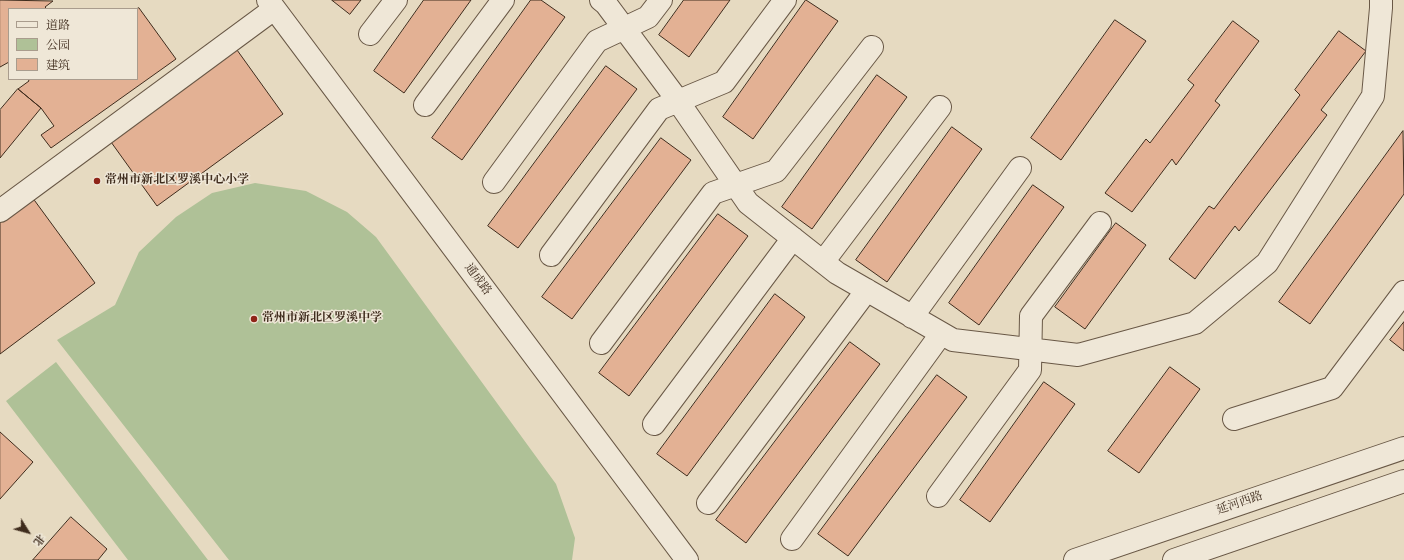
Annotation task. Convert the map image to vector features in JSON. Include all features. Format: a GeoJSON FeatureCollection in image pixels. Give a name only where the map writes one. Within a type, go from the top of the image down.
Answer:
{"type":"FeatureCollection","features":[{"type":"Feature","properties":{"kind":"street"},"geometry":{"type":"LineString","coordinates":[[370,34],[396,0]]}},
{"type":"Feature","properties":{"kind":"street"},"geometry":{"type":"LineString","coordinates":[[425,105],[503,0]]}},
{"type":"Feature","properties":{"kind":"street"},"geometry":{"type":"LineString","coordinates":[[601,0],[606,4],[678,101],[748,203],[837,273],[953,340],[1078,355],[1195,324],[1267,263],[1373,96],[1381,0]]}},
{"type":"Feature","properties":{"kind":"street"},"geometry":{"type":"LineString","coordinates":[[494,182],[597,41],[648,17],[661,0]]}},
{"type":"Feature","properties":{"kind":"street"},"geometry":{"type":"LineString","coordinates":[[551,255],[659,109],[724,82],[785,0]]}},
{"type":"Feature","properties":{"kind":"street"},"geometry":{"type":"LineString","coordinates":[[0,211],[271,4]]}},
{"type":"Feature","properties":{"kind":"street","name":"通成路"},"geometry":{"type":"LineString","coordinates":[[271,4],[687,560]]}},
{"type":"Feature","properties":{"kind":"street"},"geometry":{"type":"LineString","coordinates":[[601,343],[713,193],[776,171],[872,47]]}},
{"type":"Feature","properties":{"kind":"street"},"geometry":{"type":"LineString","coordinates":[[823,262],[940,107]]}},
{"type":"Feature","properties":{"kind":"street"},"geometry":{"type":"LineString","coordinates":[[912,317],[1020,168]]}},
{"type":"Feature","properties":{"kind":"street"},"geometry":{"type":"LineString","coordinates":[[938,496],[1030,370],[1031,316],[1100,223]]}},
{"type":"Feature","properties":{"kind":"street"},"geometry":{"type":"LineString","coordinates":[[654,424],[793,238]]}},
{"type":"Feature","properties":{"kind":"street"},"geometry":{"type":"LineString","coordinates":[[708,503],[867,290]]}},
{"type":"Feature","properties":{"kind":"street"},"geometry":{"type":"LineString","coordinates":[[1234,419],[1332,388],[1404,292]]}},
{"type":"Feature","properties":{"kind":"street"},"geometry":{"type":"LineString","coordinates":[[792,539],[941,334]]}},
{"type":"Feature","properties":{"kind":"street","name":"延河西路"},"geometry":{"type":"LineString","coordinates":[[1075,560],[1404,448]]}},
{"type":"Feature","properties":{"kind":"street"},"geometry":{"type":"LineString","coordinates":[[1174,560],[1404,481]]}},
{"type":"Feature","properties":{"kind":"green space","name":"常州市新北区罗溪中学"},"geometry":{"type":"Polygon","coordinates":[[[255,183],[306,191],[347,212],[376,237],[556,484],[575,538],[572,560],[229,560],[57,340],[115,305],[139,252],[176,217],[212,193],[255,183]]]}},
{"type":"Feature","properties":{"kind":"green space"},"geometry":{"type":"Polygon","coordinates":[[[56,362],[208,560],[128,560],[6,401],[56,362]]]}},
{"type":"Feature","properties":{"kind":"building"},"geometry":{"type":"Polygon","coordinates":[[[0,0],[53,1],[45,7],[46,8],[8,8],[8,63],[0,67],[0,0]]]}},
{"type":"Feature","properties":{"kind":"building"},"geometry":{"type":"Polygon","coordinates":[[[332,0],[361,0],[350,14],[332,0]]]}},
{"type":"Feature","properties":{"kind":"building"},"geometry":{"type":"Polygon","coordinates":[[[424,0],[471,0],[404,93],[374,71],[424,0]]]}},
{"type":"Feature","properties":{"kind":"building"},"geometry":{"type":"Polygon","coordinates":[[[531,0],[541,0],[565,17],[462,160],[432,138],[531,0]]]}},
{"type":"Feature","properties":{"kind":"building"},"geometry":{"type":"Polygon","coordinates":[[[684,0],[730,0],[689,57],[659,35],[684,0]]]}},
{"type":"Feature","properties":{"kind":"building"},"geometry":{"type":"Polygon","coordinates":[[[806,0],[838,21],[753,139],[723,117],[806,0]]]}},
{"type":"Feature","properties":{"kind":"building"},"geometry":{"type":"Polygon","coordinates":[[[138,8],[176,59],[51,148],[41,135],[54,126],[41,108],[18,89],[28,80],[138,80],[138,8]]]}},
{"type":"Feature","properties":{"kind":"building"},"geometry":{"type":"Polygon","coordinates":[[[1115,20],[1146,41],[1061,160],[1031,138],[1115,20]]]}},
{"type":"Feature","properties":{"kind":"building"},"geometry":{"type":"Polygon","coordinates":[[[1233,21],[1259,41],[1215,101],[1220,105],[1176,165],[1172,159],[1132,212],[1105,193],[1146,139],[1150,143],[1194,85],[1188,80],[1233,21]]]}},
{"type":"Feature","properties":{"kind":"building"},"geometry":{"type":"Polygon","coordinates":[[[1339,31],[1366,51],[1321,110],[1327,115],[1239,231],[1235,226],[1195,279],[1169,259],[1209,206],[1214,209],[1300,95],[1295,90],[1339,31]]]}},
{"type":"Feature","properties":{"kind":"building"},"geometry":{"type":"Polygon","coordinates":[[[237,50],[283,114],[157,206],[111,142],[237,50]]]}},
{"type":"Feature","properties":{"kind":"building"},"geometry":{"type":"Polygon","coordinates":[[[606,66],[637,89],[518,248],[488,226],[606,66]]]}},
{"type":"Feature","properties":{"kind":"building"},"geometry":{"type":"Polygon","coordinates":[[[877,75],[907,97],[812,229],[782,207],[877,75]]]}},
{"type":"Feature","properties":{"kind":"building"},"geometry":{"type":"Polygon","coordinates":[[[18,89],[41,108],[0,158],[0,110],[18,89]]]}},
{"type":"Feature","properties":{"kind":"building"},"geometry":{"type":"Polygon","coordinates":[[[952,127],[982,149],[887,282],[856,260],[952,127]]]}},
{"type":"Feature","properties":{"kind":"building"},"geometry":{"type":"Polygon","coordinates":[[[1403,131],[1404,194],[1310,324],[1279,302],[1403,131]]]}},
{"type":"Feature","properties":{"kind":"building"},"geometry":{"type":"Polygon","coordinates":[[[661,138],[691,160],[572,319],[542,297],[661,138]]]}},
{"type":"Feature","properties":{"kind":"building"},"geometry":{"type":"Polygon","coordinates":[[[1033,185],[1064,207],[979,325],[949,303],[1033,185]]]}},
{"type":"Feature","properties":{"kind":"building"},"geometry":{"type":"Polygon","coordinates":[[[32,197],[95,283],[0,354],[0,221],[32,197]]]}},
{"type":"Feature","properties":{"kind":"building"},"geometry":{"type":"Polygon","coordinates":[[[718,214],[748,236],[629,396],[599,373],[718,214]]]}},
{"type":"Feature","properties":{"kind":"building"},"geometry":{"type":"Polygon","coordinates":[[[1116,223],[1146,245],[1085,329],[1055,307],[1116,223]]]}},
{"type":"Feature","properties":{"kind":"building"},"geometry":{"type":"Polygon","coordinates":[[[775,294],[805,317],[687,476],[657,454],[775,294]]]}},
{"type":"Feature","properties":{"kind":"building"},"geometry":{"type":"Polygon","coordinates":[[[1404,322],[1404,351],[1390,340],[1404,322]]]}},
{"type":"Feature","properties":{"kind":"building"},"geometry":{"type":"Polygon","coordinates":[[[850,342],[880,364],[746,543],[716,520],[850,342]]]}},
{"type":"Feature","properties":{"kind":"building"},"geometry":{"type":"Polygon","coordinates":[[[1170,367],[1200,389],[1139,473],[1108,451],[1170,367]]]}},
{"type":"Feature","properties":{"kind":"building"},"geometry":{"type":"Polygon","coordinates":[[[937,375],[967,397],[848,556],[818,534],[937,375]]]}},
{"type":"Feature","properties":{"kind":"building"},"geometry":{"type":"Polygon","coordinates":[[[1044,382],[1075,404],[990,522],[960,500],[1044,382]]]}},
{"type":"Feature","properties":{"kind":"building"},"geometry":{"type":"Polygon","coordinates":[[[0,432],[33,462],[0,499],[0,432]]]}},
{"type":"Feature","properties":{"kind":"building"},"geometry":{"type":"Polygon","coordinates":[[[71,517],[107,549],[98,560],[33,560],[71,517]]]}},
{"type":"Feature","properties":{"kind":"place","name":"常州市新北区罗溪中心小学"},"geometry":{"type":"Point","coordinates":[97,181]}},
{"type":"Feature","properties":{"kind":"place","name":"常州市新北区罗溪中学"},"geometry":{"type":"Point","coordinates":[254,319]}}]}
